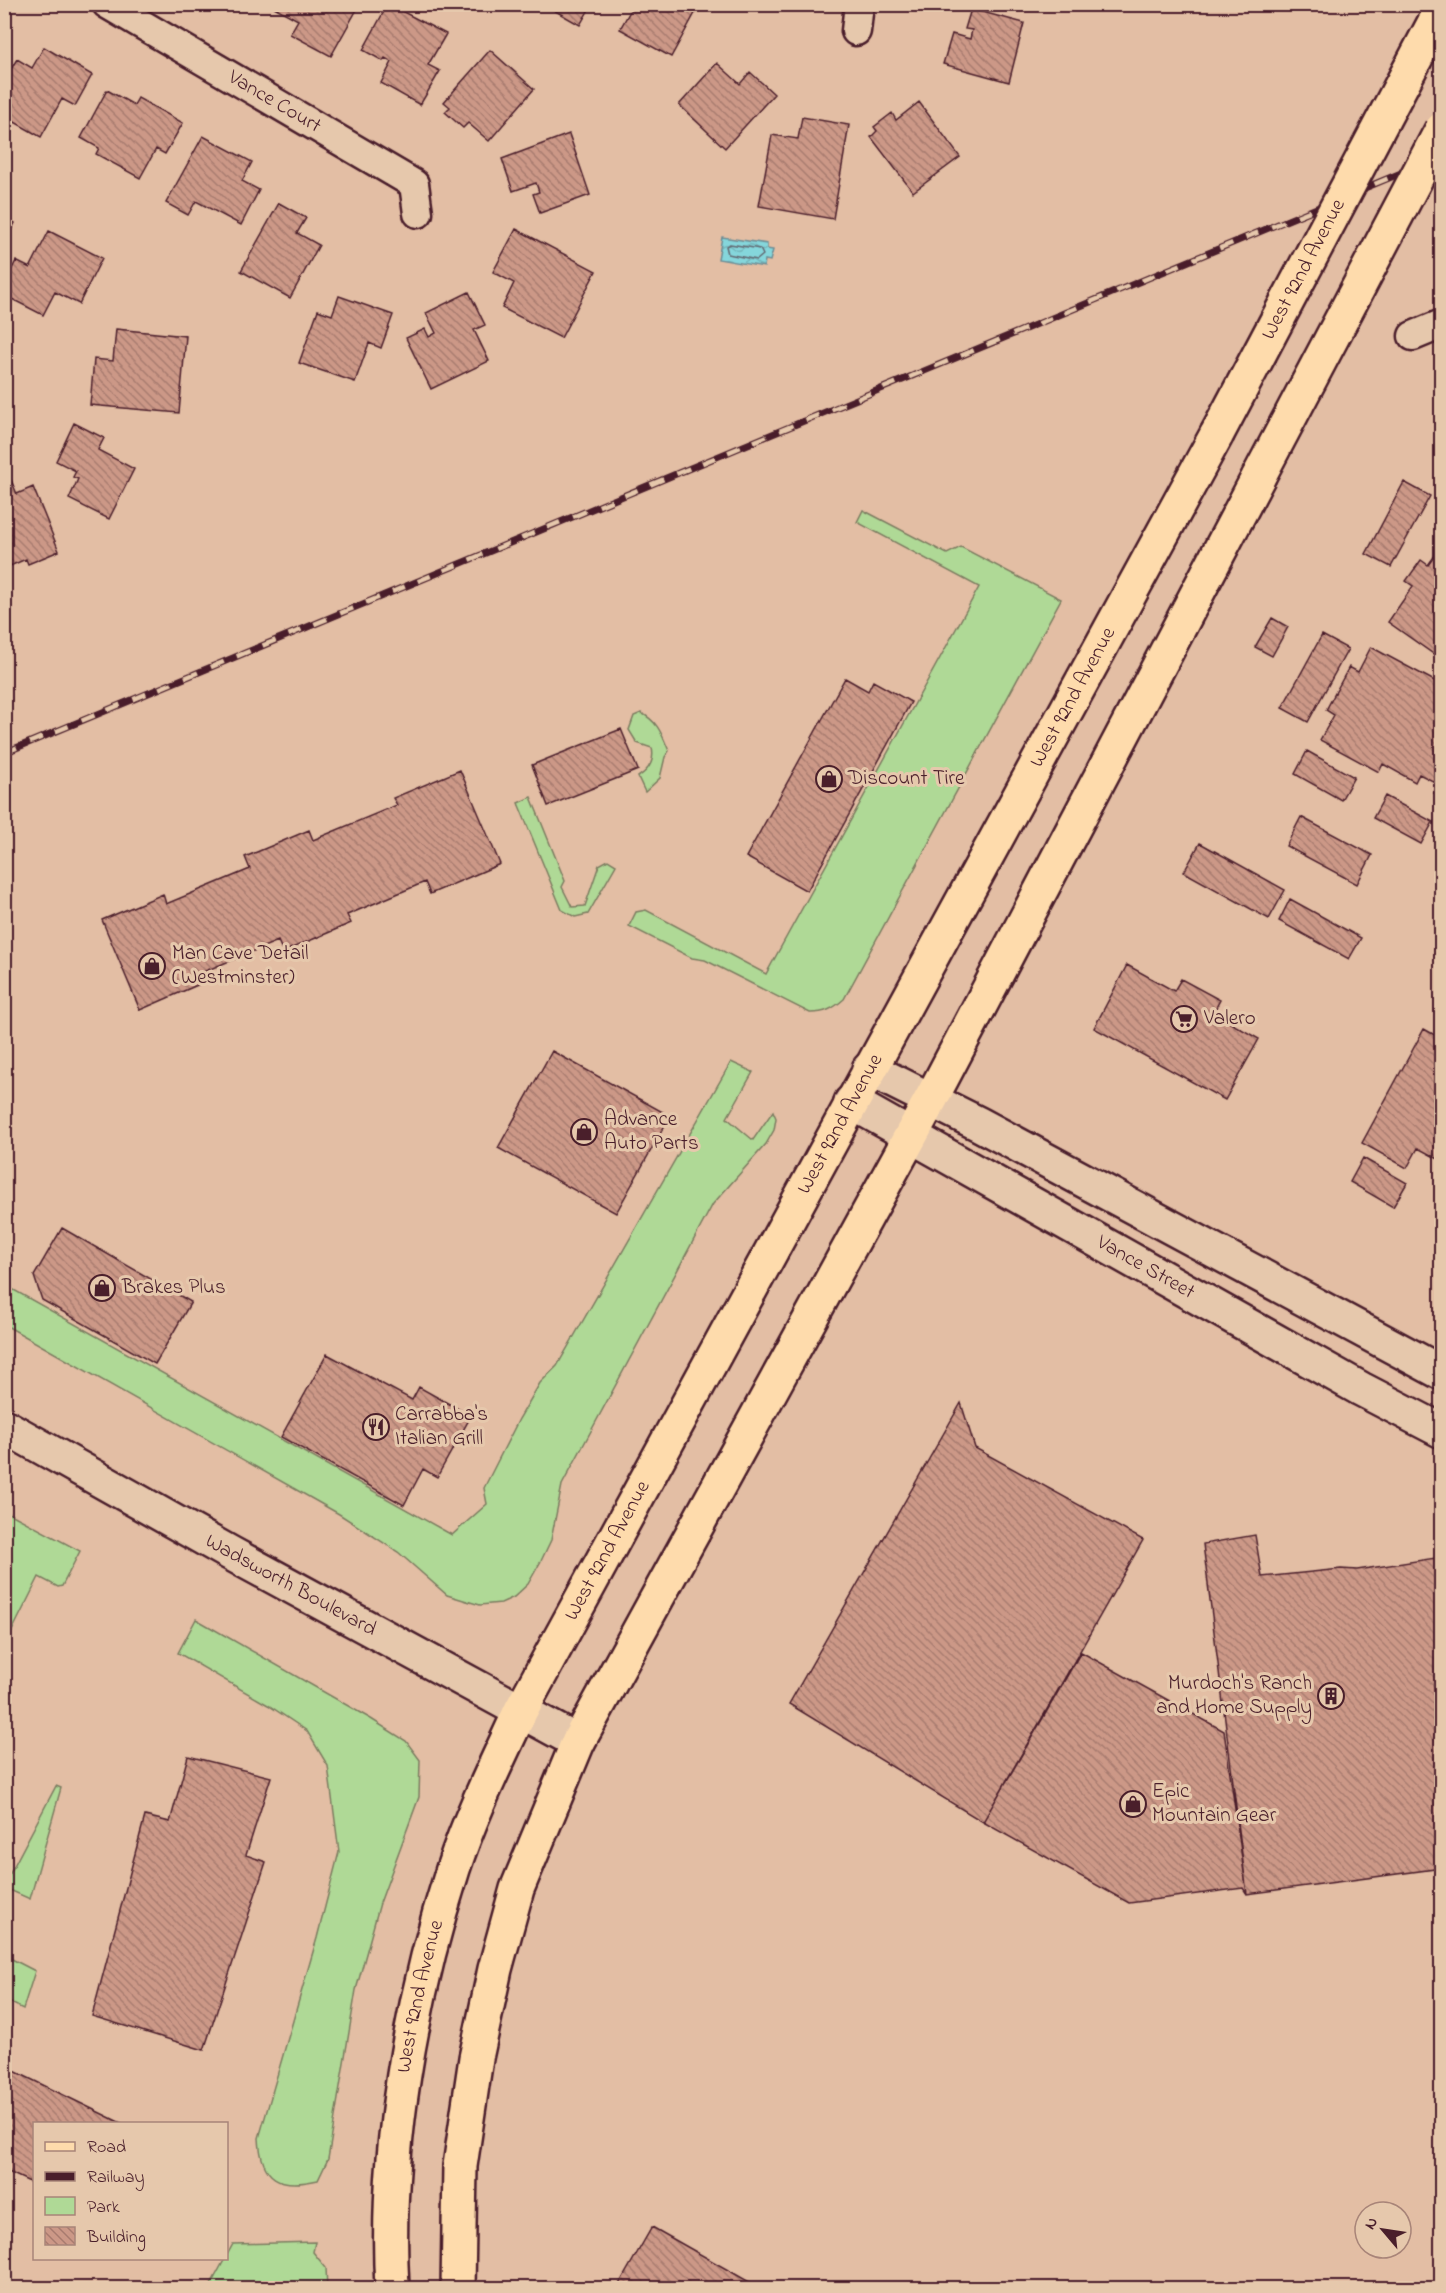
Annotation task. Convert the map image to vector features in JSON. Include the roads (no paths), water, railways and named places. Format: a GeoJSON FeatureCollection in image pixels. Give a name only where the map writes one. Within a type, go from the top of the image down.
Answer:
{"type":"FeatureCollection","features":[{"type":"Feature","properties":{"kind":"main road","name":"West 92nd Avenue"},"geometry":{"type":"LineString","coordinates":[[392,2289],[389,2252],[394,2161],[410,2046],[430,1953],[454,1868],[521,1710],[851,1101],[1217,434],[1440,12]]}},
{"type":"Feature","properties":{"kind":"main road"},"geometry":{"type":"LineString","coordinates":[[458,2289],[460,2166],[476,2058],[495,1969],[517,1888],[579,1742],[931,1099],[1442,129]]}},
{"type":"Feature","properties":{"kind":"street","name":"Vance Court"},"geometry":{"type":"LineString","coordinates":[[107,4],[414,184],[418,213]]}},
{"type":"Feature","properties":{"kind":"street"},"geometry":{"type":"LineString","coordinates":[[1413,336],[1442,324]]}},
{"type":"Feature","properties":{"kind":"street"},"geometry":{"type":"LineString","coordinates":[[869,1069],[931,1099],[1442,1373]]}},
{"type":"Feature","properties":{"kind":"street","name":"Vance Street"},"geometry":{"type":"LineString","coordinates":[[851,1101],[1362,1389],[1442,1431]]}},
{"type":"Feature","properties":{"kind":"street","name":"Wadsworth Boulevard"},"geometry":{"type":"LineString","coordinates":[[4,1426],[230,1553],[579,1742]]}},
{"type":"Feature","properties":{"kind":"water"},"geometry":{"type":"Polygon","coordinates":[[[722,237],[767,244],[767,249],[773,250],[770,261],[765,260],[764,267],[718,259],[722,237]]]}},
{"type":"Feature","properties":{"kind":"railway"},"geometry":{"type":"LineString","coordinates":[[4,753],[1442,156]]}},
{"type":"Feature","properties":{"kind":"place","name":"Discount Tire"},"geometry":{"type":"Point","coordinates":[829,779]}},
{"type":"Feature","properties":{"kind":"place","name":"Man Cave Detail (Westminster)"},"geometry":{"type":"Point","coordinates":[152,966]}},
{"type":"Feature","properties":{"kind":"place","name":"Valero"},"geometry":{"type":"Point","coordinates":[1184,1019]}},
{"type":"Feature","properties":{"kind":"place","name":"Advance Auto Parts"},"geometry":{"type":"Point","coordinates":[584,1132]}},
{"type":"Feature","properties":{"kind":"place","name":"Brakes Plus"},"geometry":{"type":"Point","coordinates":[102,1288]}},
{"type":"Feature","properties":{"kind":"place","name":"Carrabba's Italian Grill"},"geometry":{"type":"Point","coordinates":[376,1427]}},
{"type":"Feature","properties":{"kind":"place","name":"Murdoch's Ranch and Home Supply"},"geometry":{"type":"Point","coordinates":[1331,1696]}},
{"type":"Feature","properties":{"kind":"place","name":"Epic Mountain Gear"},"geometry":{"type":"Point","coordinates":[1133,1804]}}]}
